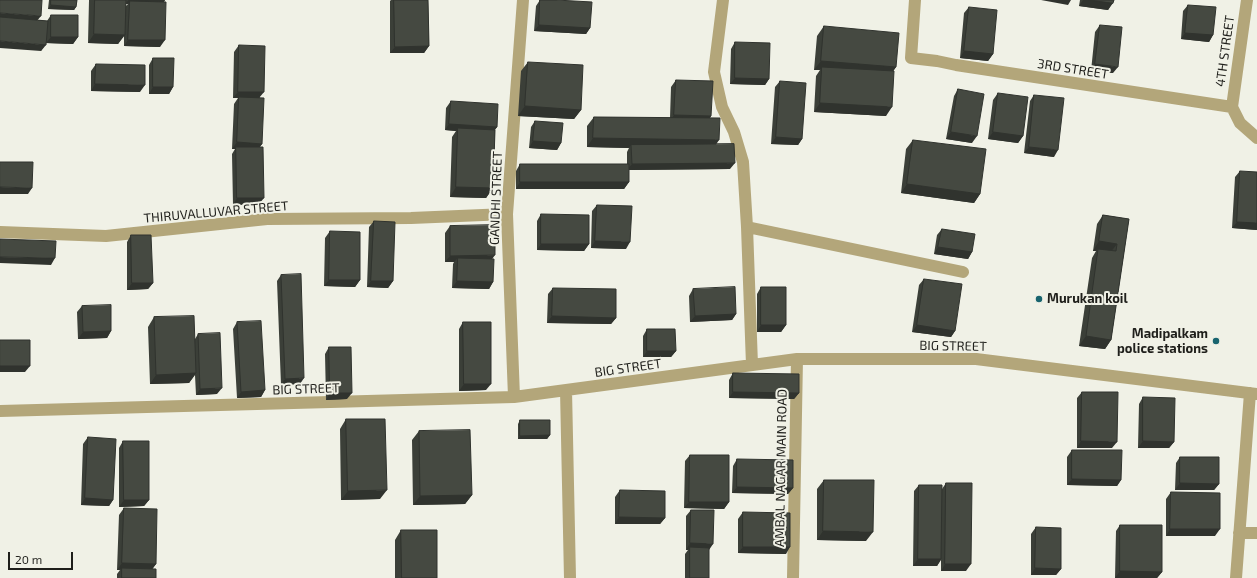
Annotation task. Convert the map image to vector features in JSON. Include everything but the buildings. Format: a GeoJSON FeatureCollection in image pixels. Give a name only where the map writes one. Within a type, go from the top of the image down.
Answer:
{"type":"FeatureCollection","features":[{"type":"Feature","properties":{"kind":"street","name":"GANDHI STREET"},"geometry":{"type":"LineString","coordinates":[[514,397],[507,214],[524,0]]}},
{"type":"Feature","properties":{"kind":"street"},"geometry":{"type":"LineString","coordinates":[[723,0],[714,72],[722,107],[734,132],[743,162],[752,364]]}},
{"type":"Feature","properties":{"kind":"street","name":"3RD STREET"},"geometry":{"type":"LineString","coordinates":[[915,0],[910,58],[1232,107]]}},
{"type":"Feature","properties":{"kind":"street","name":"4TH STREET"},"geometry":{"type":"LineString","coordinates":[[1232,107],[1247,0]]}},
{"type":"Feature","properties":{"kind":"street"},"geometry":{"type":"LineString","coordinates":[[1232,107],[1240,123],[1257,138]]}},
{"type":"Feature","properties":{"kind":"street","name":"THIRUVALLUVAR STREET"},"geometry":{"type":"LineString","coordinates":[[0,232],[106,236],[267,219],[411,218],[507,214]]}},
{"type":"Feature","properties":{"kind":"street"},"geometry":{"type":"LineString","coordinates":[[747,227],[963,272]]}},
{"type":"Feature","properties":{"kind":"street","name":"BIG STREET"},"geometry":{"type":"LineString","coordinates":[[0,412],[514,397],[796,359],[976,359],[1254,394]]}},
{"type":"Feature","properties":{"kind":"street","name":"AMBAL NAGAR MAIN ROAD"},"geometry":{"type":"LineString","coordinates":[[793,578],[796,359]]}},
{"type":"Feature","properties":{"kind":"street"},"geometry":{"type":"LineString","coordinates":[[566,390],[570,578]]}},
{"type":"Feature","properties":{"kind":"street"},"geometry":{"type":"LineString","coordinates":[[1236,578],[1239,533],[1254,394]]}},
{"type":"Feature","properties":{"kind":"street"},"geometry":{"type":"LineString","coordinates":[[1239,533],[1257,533]]}},
{"type":"Feature","properties":{"kind":"place","name":"Murukan koil"},"geometry":{"type":"Point","coordinates":[1039,299]}},
{"type":"Feature","properties":{"kind":"place","name":"Madipalkam police stations"},"geometry":{"type":"Point","coordinates":[1216,341]}}]}
